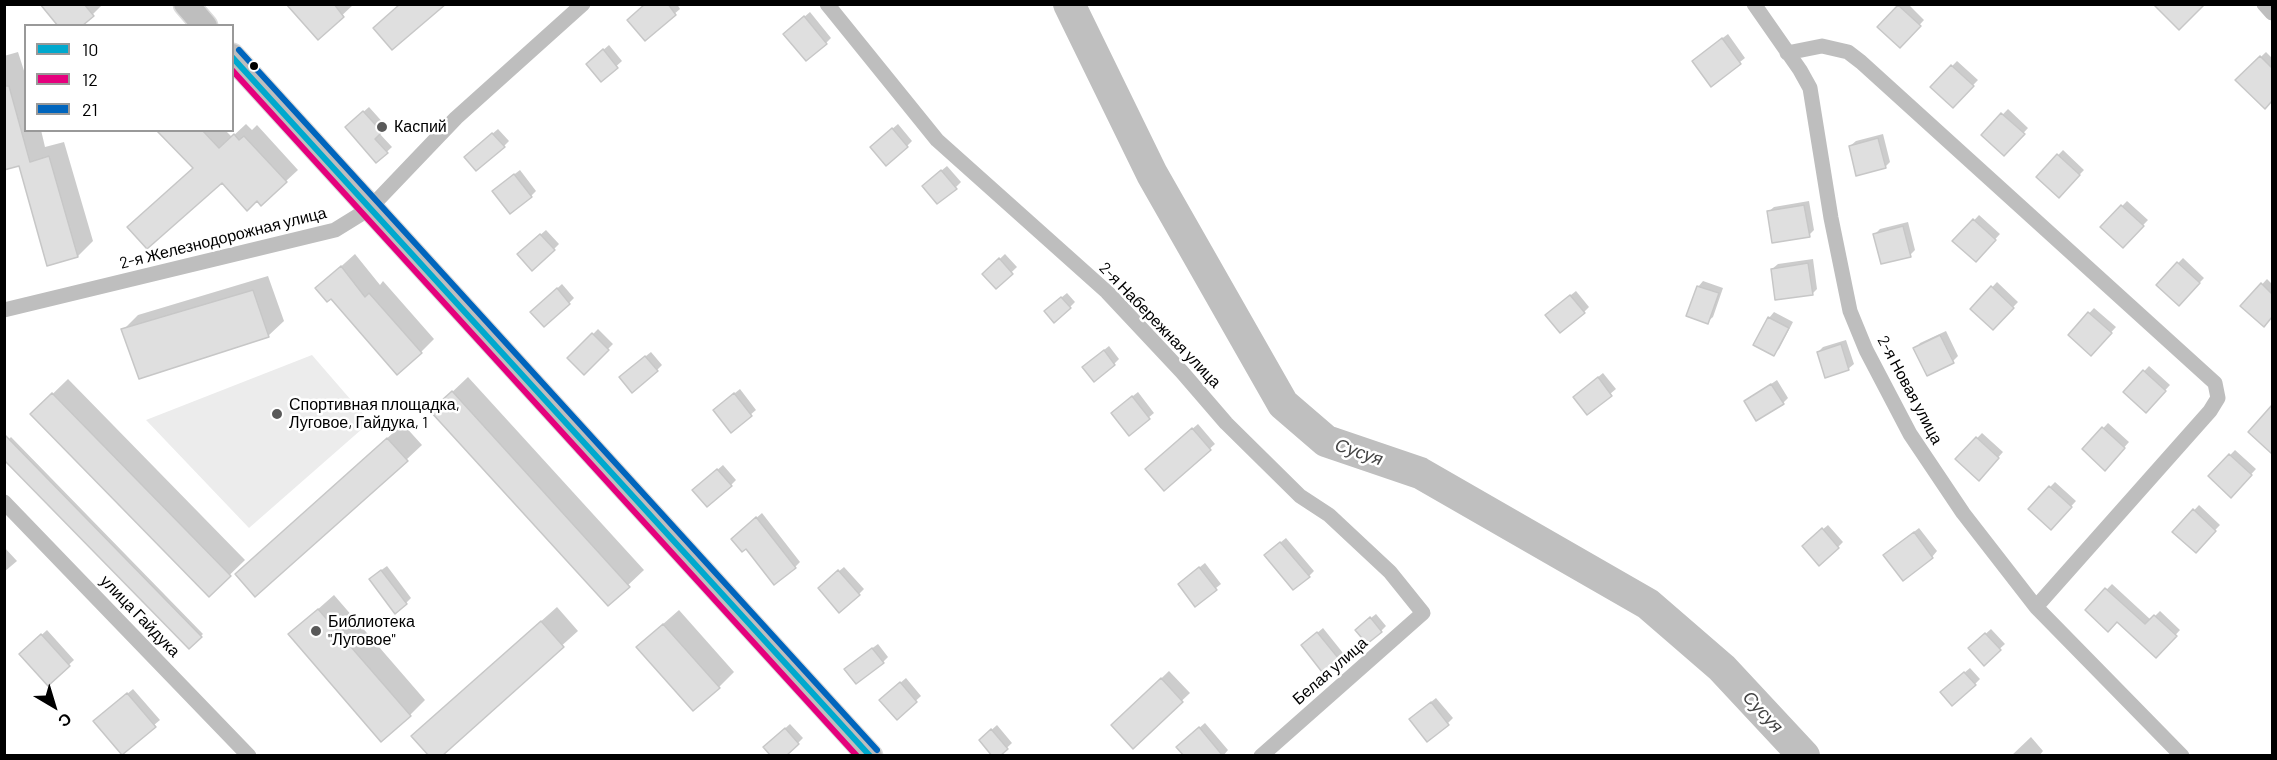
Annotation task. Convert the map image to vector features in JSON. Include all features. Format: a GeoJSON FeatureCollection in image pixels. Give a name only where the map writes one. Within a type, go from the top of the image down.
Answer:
{"type":"FeatureCollection","features":[{"type":"Feature","properties":{"kind":"main road"},"geometry":{"type":"LineString","coordinates":[[186,4],[203,24]]}},
{"type":"Feature","properties":{"kind":"main road"},"geometry":{"type":"LineString","coordinates":[[234,58],[870,756]]}},
{"type":"Feature","properties":{"kind":"street","name":"2-я Железнодорожная улица"},"geometry":{"type":"LineString","coordinates":[[4,310],[335,230],[369,208],[456,118],[583,4]]}},
{"type":"Feature","properties":{"kind":"street","name":"2-я Набережная улица"},"geometry":{"type":"LineString","coordinates":[[827,4],[937,140],[1107,292],[1226,423],[1300,496],[1329,515],[1390,572],[1423,613]]}},
{"type":"Feature","properties":{"kind":"street","name":"2-я Новая улица"},"geometry":{"type":"LineString","coordinates":[[1754,4],[1810,88],[1831,218],[1850,311],[1866,350],[1910,434],[1963,513],[2036,607],[2182,756]]}},
{"type":"Feature","properties":{"kind":"street"},"geometry":{"type":"LineString","coordinates":[[2264,4],[2272,13]]}},
{"type":"Feature","properties":{"kind":"street"},"geometry":{"type":"LineString","coordinates":[[1788,52],[1822,46],[1848,52],[1861,62],[2215,383],[2218,398],[2210,411],[2036,607]]}},
{"type":"Feature","properties":{"kind":"street","name":"улица Гайдука"},"geometry":{"type":"LineString","coordinates":[[4,502],[249,756]]}},
{"type":"Feature","properties":{"kind":"street","name":"Белая улица"},"geometry":{"type":"LineString","coordinates":[[1261,756],[1423,613]]}},
{"type":"Feature","properties":{"kind":"shaded area"},"geometry":{"type":"Polygon","coordinates":[[[312,355],[370,422],[249,528],[146,420],[312,355]]]}},
{"type":"Feature","properties":{"kind":"building"},"geometry":{"type":"Polygon","coordinates":[[[40,4],[84,4],[94,16],[84,24],[56,24],[40,4]]]}},
{"type":"Feature","properties":{"kind":"building"},"geometry":{"type":"Polygon","coordinates":[[[286,4],[334,4],[344,17],[318,40],[286,4]]]}},
{"type":"Feature","properties":{"kind":"building"},"geometry":{"type":"Polygon","coordinates":[[[400,4],[446,4],[392,50],[373,28],[400,4]]]}},
{"type":"Feature","properties":{"kind":"building"},"geometry":{"type":"Polygon","coordinates":[[[645,4],[668,4],[676,15],[645,41],[627,20],[645,4]]]}},
{"type":"Feature","properties":{"kind":"building"},"geometry":{"type":"Polygon","coordinates":[[[2153,4],[2205,4],[2179,30],[2153,4]]]}},
{"type":"Feature","properties":{"kind":"building"},"geometry":{"type":"Polygon","coordinates":[[[1898,5],[1921,26],[1900,48],[1877,27],[1898,5]]]}},
{"type":"Feature","properties":{"kind":"building"},"geometry":{"type":"Polygon","coordinates":[[[804,16],[827,44],[806,61],[783,34],[804,16]]]}},
{"type":"Feature","properties":{"kind":"building"},"geometry":{"type":"Polygon","coordinates":[[[1722,38],[1741,64],[1711,87],[1692,61],[1722,38]]]}},
{"type":"Feature","properties":{"kind":"building"},"geometry":{"type":"Polygon","coordinates":[[[603,49],[618,68],[601,82],[586,64],[603,49]]]}},
{"type":"Feature","properties":{"kind":"building"},"geometry":{"type":"Polygon","coordinates":[[[2260,56],[2272,68],[2272,101],[2265,109],[2235,80],[2260,56]]]}},
{"type":"Feature","properties":{"kind":"building"},"geometry":{"type":"Polygon","coordinates":[[[1951,65],[1974,86],[1953,108],[1930,87],[1951,65]]]}},
{"type":"Feature","properties":{"kind":"building"},"geometry":{"type":"Polygon","coordinates":[[[4,86],[9,86],[30,162],[49,156],[78,257],[47,266],[19,166],[4,170],[4,86]]]}},
{"type":"Feature","properties":{"kind":"building"},"geometry":{"type":"Polygon","coordinates":[[[363,111],[382,132],[375,139],[388,153],[376,163],[345,127],[363,111]]]}},
{"type":"Feature","properties":{"kind":"building"},"geometry":{"type":"Polygon","coordinates":[[[2001,113],[2025,134],[2004,156],[1981,135],[2001,113]]]}},
{"type":"Feature","properties":{"kind":"building"},"geometry":{"type":"Polygon","coordinates":[[[892,128],[908,147],[886,166],[870,147],[892,128]]]}},
{"type":"Feature","properties":{"kind":"building"},"geometry":{"type":"Polygon","coordinates":[[[158,132],[204,132],[219,148],[234,134],[239,140],[244,136],[287,182],[261,206],[257,201],[247,211],[222,183],[147,249],[127,227],[193,168],[158,132]]]}},
{"type":"Feature","properties":{"kind":"building"},"geometry":{"type":"Polygon","coordinates":[[[492,133],[505,147],[476,171],[464,157],[492,133]]]}},
{"type":"Feature","properties":{"kind":"building"},"geometry":{"type":"Polygon","coordinates":[[[1878,138],[1886,168],[1856,176],[1849,146],[1878,138]]]}},
{"type":"Feature","properties":{"kind":"building"},"geometry":{"type":"Polygon","coordinates":[[[2057,154],[2080,175],[2059,198],[2036,177],[2057,154]]]}},
{"type":"Feature","properties":{"kind":"building"},"geometry":{"type":"Polygon","coordinates":[[[941,170],[957,189],[937,204],[922,186],[941,170]]]}},
{"type":"Feature","properties":{"kind":"building"},"geometry":{"type":"Polygon","coordinates":[[[514,174],[532,197],[510,214],[492,191],[514,174]]]}},
{"type":"Feature","properties":{"kind":"building"},"geometry":{"type":"Polygon","coordinates":[[[1804,205],[1810,237],[1772,243],[1767,211],[1804,205]]]}},
{"type":"Feature","properties":{"kind":"building"},"geometry":{"type":"Polygon","coordinates":[[[2121,205],[2144,226],[2123,248],[2100,227],[2121,205]]]}},
{"type":"Feature","properties":{"kind":"building"},"geometry":{"type":"Polygon","coordinates":[[[1973,219],[1996,240],[1976,262],[1952,241],[1973,219]]]}},
{"type":"Feature","properties":{"kind":"building"},"geometry":{"type":"Polygon","coordinates":[[[1903,226],[1911,257],[1881,264],[1873,234],[1903,226]]]}},
{"type":"Feature","properties":{"kind":"building"},"geometry":{"type":"Polygon","coordinates":[[[540,234],[555,250],[532,271],[517,254],[540,234]]]}},
{"type":"Feature","properties":{"kind":"building"},"geometry":{"type":"Polygon","coordinates":[[[999,258],[1013,274],[996,289],[982,274],[999,258]]]}},
{"type":"Feature","properties":{"kind":"building"},"geometry":{"type":"Polygon","coordinates":[[[2177,262],[2200,283],[2179,306],[2156,285],[2177,262]]]}},
{"type":"Feature","properties":{"kind":"building"},"geometry":{"type":"Polygon","coordinates":[[[1808,263],[1813,295],[1775,300],[1771,269],[1808,263]]]}},
{"type":"Feature","properties":{"kind":"building"},"geometry":{"type":"Polygon","coordinates":[[[341,266],[365,297],[369,293],[422,353],[397,375],[331,299],[327,302],[315,288],[341,266]]]}},
{"type":"Feature","properties":{"kind":"building"},"geometry":{"type":"Polygon","coordinates":[[[2261,283],[2272,294],[2272,317],[2264,327],[2240,306],[2261,283]]]}},
{"type":"Feature","properties":{"kind":"building"},"geometry":{"type":"Polygon","coordinates":[[[1697,286],[1719,293],[1708,324],[1686,316],[1697,286]]]}},
{"type":"Feature","properties":{"kind":"building"},"geometry":{"type":"Polygon","coordinates":[[[1991,286],[2014,308],[1993,330],[1970,309],[1991,286]]]}},
{"type":"Feature","properties":{"kind":"building"},"geometry":{"type":"Polygon","coordinates":[[[557,288],[570,304],[544,327],[530,312],[557,288]]]}},
{"type":"Feature","properties":{"kind":"building"},"geometry":{"type":"Polygon","coordinates":[[[253,290],[269,337],[139,379],[121,329],[253,290]]]}},
{"type":"Feature","properties":{"kind":"building"},"geometry":{"type":"Polygon","coordinates":[[[1570,295],[1585,313],[1560,333],[1545,315],[1570,295]]]}},
{"type":"Feature","properties":{"kind":"building"},"geometry":{"type":"Polygon","coordinates":[[[1061,297],[1071,308],[1054,323],[1044,311],[1061,297]]]}},
{"type":"Feature","properties":{"kind":"building"},"geometry":{"type":"Polygon","coordinates":[[[2088,312],[2112,333],[2091,356],[2068,335],[2088,312]]]}},
{"type":"Feature","properties":{"kind":"building"},"geometry":{"type":"Polygon","coordinates":[[[1768,317],[1789,328],[1774,356],[1753,345],[1768,317]]]}},
{"type":"Feature","properties":{"kind":"building"},"geometry":{"type":"Polygon","coordinates":[[[592,333],[609,350],[584,375],[567,358],[592,333]]]}},
{"type":"Feature","properties":{"kind":"building"},"geometry":{"type":"Polygon","coordinates":[[[1940,335],[1954,363],[1927,376],[1913,348],[1940,335]]]}},
{"type":"Feature","properties":{"kind":"building"},"geometry":{"type":"Polygon","coordinates":[[[1841,344],[1849,370],[1825,378],[1817,352],[1841,344]]]}},
{"type":"Feature","properties":{"kind":"building"},"geometry":{"type":"Polygon","coordinates":[[[1104,350],[1115,365],[1094,382],[1082,367],[1104,350]]]}},
{"type":"Feature","properties":{"kind":"building"},"geometry":{"type":"Polygon","coordinates":[[[645,356],[658,371],[632,393],[619,377],[645,356]]]}},
{"type":"Feature","properties":{"kind":"building"},"geometry":{"type":"Polygon","coordinates":[[[2143,370],[2166,391],[2146,413],[2123,392],[2143,370]]]}},
{"type":"Feature","properties":{"kind":"building"},"geometry":{"type":"Polygon","coordinates":[[[1598,377],[1612,396],[1587,415],[1573,397],[1598,377]]]}},
{"type":"Feature","properties":{"kind":"building"},"geometry":{"type":"Polygon","coordinates":[[[1771,384],[1784,404],[1756,421],[1744,401],[1771,384]]]}},
{"type":"Feature","properties":{"kind":"building"},"geometry":{"type":"Polygon","coordinates":[[[452,391],[630,587],[608,606],[430,411],[452,391]]]}},
{"type":"Feature","properties":{"kind":"building"},"geometry":{"type":"Polygon","coordinates":[[[52,393],[231,576],[209,597],[30,414],[52,393]]]}},
{"type":"Feature","properties":{"kind":"building"},"geometry":{"type":"Polygon","coordinates":[[[734,393],[752,416],[731,433],[713,410],[734,393]]]}},
{"type":"Feature","properties":{"kind":"building"},"geometry":{"type":"Polygon","coordinates":[[[1132,396],[1150,419],[1129,436],[1111,413],[1132,396]]]}},
{"type":"Feature","properties":{"kind":"building"},"geometry":{"type":"Polygon","coordinates":[[[2272,405],[2272,454],[2248,432],[2272,405]]]}},
{"type":"Feature","properties":{"kind":"building"},"geometry":{"type":"Polygon","coordinates":[[[2102,427],[2125,448],[2105,471],[2082,449],[2102,427]]]}},
{"type":"Feature","properties":{"kind":"building"},"geometry":{"type":"Polygon","coordinates":[[[1192,428],[1211,450],[1164,491],[1145,469],[1192,428]]]}},
{"type":"Feature","properties":{"kind":"building"},"geometry":{"type":"Polygon","coordinates":[[[4,434],[202,637],[189,649],[4,460],[4,434]]]}},
{"type":"Feature","properties":{"kind":"building"},"geometry":{"type":"Polygon","coordinates":[[[1976,437],[1999,458],[1979,481],[1955,459],[1976,437]]]}},
{"type":"Feature","properties":{"kind":"building"},"geometry":{"type":"Polygon","coordinates":[[[387,438],[408,461],[255,597],[235,574],[387,438]]]}},
{"type":"Feature","properties":{"kind":"building"},"geometry":{"type":"Polygon","coordinates":[[[2229,454],[2252,475],[2231,498],[2208,476],[2229,454]]]}},
{"type":"Feature","properties":{"kind":"building"},"geometry":{"type":"Polygon","coordinates":[[[717,469],[732,486],[707,507],[692,490],[717,469]]]}},
{"type":"Feature","properties":{"kind":"building"},"geometry":{"type":"Polygon","coordinates":[[[2049,486],[2072,507],[2051,530],[2028,509],[2049,486]]]}},
{"type":"Feature","properties":{"kind":"building"},"geometry":{"type":"Polygon","coordinates":[[[2193,509],[2216,531],[2196,553],[2172,532],[2193,509]]]}},
{"type":"Feature","properties":{"kind":"building"},"geometry":{"type":"Polygon","coordinates":[[[756,517],[796,568],[774,585],[746,549],[742,552],[731,539],[756,517]]]}},
{"type":"Feature","properties":{"kind":"building"},"geometry":{"type":"Polygon","coordinates":[[[1822,528],[1839,548],[1819,566],[1802,546],[1822,528]]]}},
{"type":"Feature","properties":{"kind":"building"},"geometry":{"type":"Polygon","coordinates":[[[1914,532],[1933,558],[1903,581],[1883,555],[1914,532]]]}},
{"type":"Feature","properties":{"kind":"building"},"geometry":{"type":"Polygon","coordinates":[[[1280,542],[1310,577],[1293,590],[1264,555],[1280,542]]]}},
{"type":"Feature","properties":{"kind":"building"},"geometry":{"type":"Polygon","coordinates":[[[1199,567],[1217,590],[1195,607],[1178,584],[1199,567]]]}},
{"type":"Feature","properties":{"kind":"building"},"geometry":{"type":"Polygon","coordinates":[[[381,570],[407,604],[395,614],[369,579],[381,570]]]}},
{"type":"Feature","properties":{"kind":"building"},"geometry":{"type":"Polygon","coordinates":[[[838,570],[860,595],[839,613],[818,588],[838,570]]]}},
{"type":"Feature","properties":{"kind":"building"},"geometry":{"type":"Polygon","coordinates":[[[2105,588],[2145,624],[2154,615],[2177,636],[2156,658],[2117,622],[2108,632],[2085,610],[2105,588]]]}},
{"type":"Feature","properties":{"kind":"building"},"geometry":{"type":"Polygon","coordinates":[[[318,609],[411,716],[381,742],[288,634],[318,609]]]}},
{"type":"Feature","properties":{"kind":"building"},"geometry":{"type":"Polygon","coordinates":[[[1370,617],[1382,632],[1367,644],[1355,630],[1370,617]]]}},
{"type":"Feature","properties":{"kind":"building"},"geometry":{"type":"Polygon","coordinates":[[[541,621],[564,647],[442,756],[429,756],[411,736],[541,621]]]}},
{"type":"Feature","properties":{"kind":"building"},"geometry":{"type":"Polygon","coordinates":[[[663,624],[720,688],[693,711],[636,647],[663,624]]]}},
{"type":"Feature","properties":{"kind":"building"},"geometry":{"type":"Polygon","coordinates":[[[1317,632],[1339,659],[1322,672],[1301,645],[1317,632]]]}},
{"type":"Feature","properties":{"kind":"building"},"geometry":{"type":"Polygon","coordinates":[[[1985,633],[2001,650],[1984,666],[1968,648],[1985,633]]]}},
{"type":"Feature","properties":{"kind":"building"},"geometry":{"type":"Polygon","coordinates":[[[41,634],[70,666],[48,686],[19,654],[41,634]]]}},
{"type":"Feature","properties":{"kind":"building"},"geometry":{"type":"Polygon","coordinates":[[[872,648],[884,663],[856,684],[844,669],[872,648]]]}},
{"type":"Feature","properties":{"kind":"building"},"geometry":{"type":"Polygon","coordinates":[[[1964,672],[1976,685],[1952,706],[1940,692],[1964,672]]]}},
{"type":"Feature","properties":{"kind":"building"},"geometry":{"type":"Polygon","coordinates":[[[1161,678],[1183,702],[1133,749],[1111,725],[1161,678]]]}},
{"type":"Feature","properties":{"kind":"building"},"geometry":{"type":"Polygon","coordinates":[[[900,682],[917,702],[897,720],[879,700],[900,682]]]}},
{"type":"Feature","properties":{"kind":"building"},"geometry":{"type":"Polygon","coordinates":[[[127,693],[156,727],[122,755],[93,721],[127,693]]]}},
{"type":"Feature","properties":{"kind":"building"},"geometry":{"type":"Polygon","coordinates":[[[1431,702],[1449,725],[1427,742],[1409,719],[1431,702]]]}},
{"type":"Feature","properties":{"kind":"building"},"geometry":{"type":"Polygon","coordinates":[[[1199,727],[1223,756],[1184,756],[1176,747],[1199,727]]]}},
{"type":"Feature","properties":{"kind":"building"},"geometry":{"type":"Polygon","coordinates":[[[785,728],[799,744],[786,756],[771,756],[763,747],[785,728]]]}},
{"type":"Feature","properties":{"kind":"building"},"geometry":{"type":"Polygon","coordinates":[[[991,729],[1008,749],[1000,756],[992,756],[979,740],[991,729]]]}},
{"type":"Feature","properties":{"kind":"waterway","name":"Сусуя"},"geometry":{"type":"LineString","coordinates":[[1069,4],[1152,174],[1283,404],[1326,441],[1420,473],[1648,604],[1722,668],[1804,756]]}},
{"type":"Feature","properties":{"kind":"transit line","name":"21"},"geometry":{"type":"LineString","coordinates":[[239,50],[877,750]]}},
{"type":"Feature","properties":{"kind":"transit line","name":"10"},"geometry":{"type":"LineString","coordinates":[[234,59],[870,756]]}},
{"type":"Feature","properties":{"kind":"transit line","name":"12"},"geometry":{"type":"LineString","coordinates":[[234,72],[857,756]]}},
{"type":"Feature","properties":{"kind":"place","name":"Каспий"},"geometry":{"type":"Point","coordinates":[382,127]}},
{"type":"Feature","properties":{"kind":"place","name":"Спортивная площадка, Луговое, Гайдука, 1"},"geometry":{"type":"Point","coordinates":[277,414]}},
{"type":"Feature","properties":{"kind":"place","name":"Библиотека \"Луговое\""},"geometry":{"type":"Point","coordinates":[316,631]}}]}
